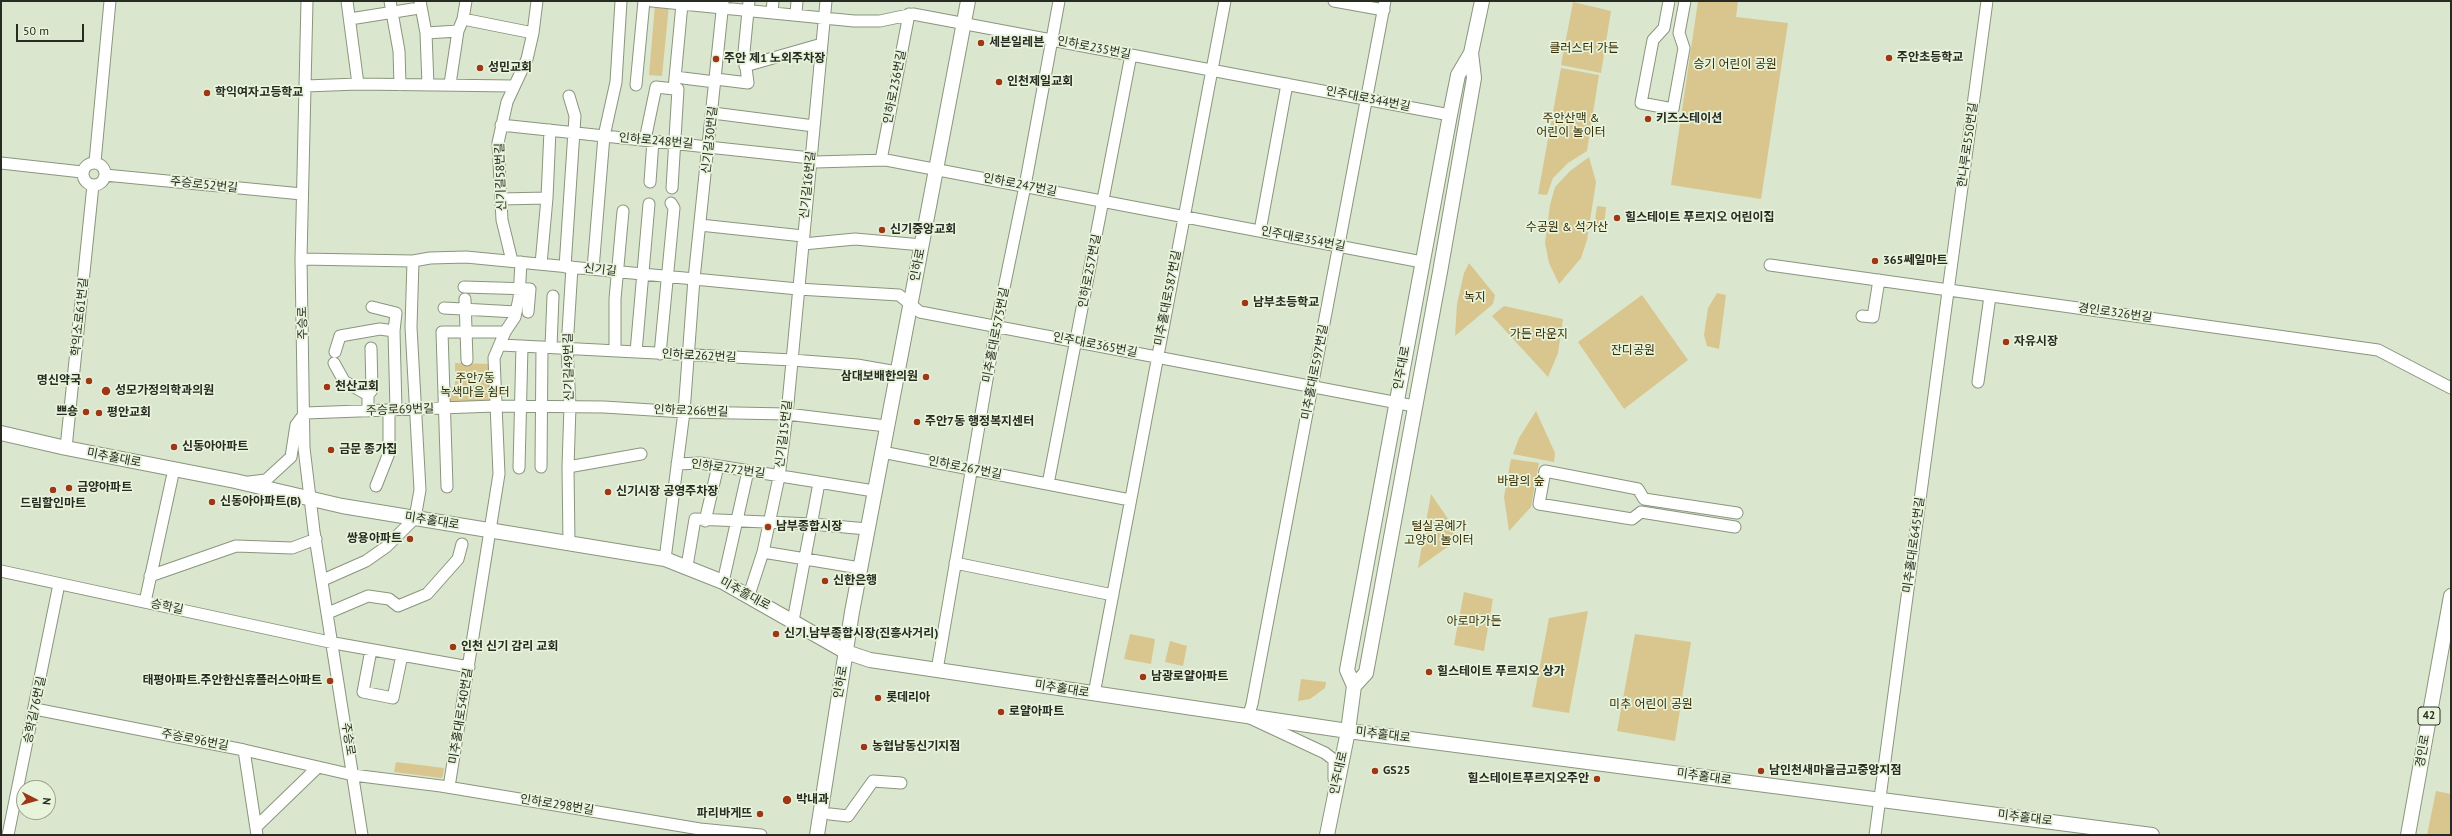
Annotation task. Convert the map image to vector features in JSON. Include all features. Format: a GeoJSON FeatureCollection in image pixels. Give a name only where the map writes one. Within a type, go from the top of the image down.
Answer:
{"type":"FeatureCollection","features":[{"type":"Feature","properties":{"kind":"main road","name":"인하로"},"geometry":{"type":"LineString","coordinates":[[817,835],[860,568],[896,372],[905,299],[922,245],[936,170],[970,24],[968,1]]}},
{"type":"Feature","properties":{"kind":"main road","name":"인주대로"},"geometry":{"type":"LineString","coordinates":[[1327,835],[1348,731],[1354,686],[1347,670],[1422,262],[1458,75],[1471,52],[1482,1]]}},
{"type":"Feature","properties":{"kind":"main road","name":"인주대로"},"geometry":{"type":"LineString","coordinates":[[1354,686],[1366,673],[1474,78],[1471,52]]}},
{"type":"Feature","properties":{"kind":"main road","name":"미추홀대로"},"geometry":{"type":"LineString","coordinates":[[1,433],[66,448],[235,481],[342,506],[665,559],[687,566],[723,582],[846,652],[870,660],[1348,731],[2152,835]]}},
{"type":"Feature","properties":{"kind":"main road","name":"경인로"},"geometry":{"type":"LineString","coordinates":[[2408,835],[2451,597]]}},
{"type":"Feature","properties":{"kind":"street"},"geometry":{"type":"LineString","coordinates":[[95,162],[110,1]]}},
{"type":"Feature","properties":{"kind":"street","name":"주승로"},"geometry":{"type":"LineString","coordinates":[[308,1],[301,259],[305,413],[304,448],[316,539],[334,643],[362,835]]}},
{"type":"Feature","properties":{"kind":"street"},"geometry":{"type":"LineString","coordinates":[[348,1],[358,84]]}},
{"type":"Feature","properties":{"kind":"street"},"geometry":{"type":"LineString","coordinates":[[390,1],[399,51],[400,85]]}},
{"type":"Feature","properties":{"kind":"street"},"geometry":{"type":"LineString","coordinates":[[450,84],[458,31],[463,18],[466,1]]}},
{"type":"Feature","properties":{"kind":"street","name":"신기길58번길"},"geometry":{"type":"LineString","coordinates":[[496,406],[493,369],[494,358],[501,345],[505,332],[522,312],[517,262],[502,220],[498,143],[501,125],[513,86],[526,59],[533,34],[537,1]]}},
{"type":"Feature","properties":{"kind":"street"},"geometry":{"type":"LineString","coordinates":[[592,269],[604,136],[616,82],[621,1]]}},
{"type":"Feature","properties":{"kind":"street"},"geometry":{"type":"LineString","coordinates":[[636,85],[644,1]]}},
{"type":"Feature","properties":{"kind":"street"},"geometry":{"type":"LineString","coordinates":[[657,1],[773,6],[796,14],[854,21],[880,21],[908,14]]}},
{"type":"Feature","properties":{"kind":"street"},"geometry":{"type":"LineString","coordinates":[[796,14],[797,1]]}},
{"type":"Feature","properties":{"kind":"street","name":"신기길16번길"},"geometry":{"type":"LineString","coordinates":[[798,289],[826,1]]}},
{"type":"Feature","properties":{"kind":"street","name":"미추홀대로575번길"},"geometry":{"type":"LineString","coordinates":[[937,670],[954,563],[972,470],[996,327],[1025,186],[1059,1]]}},
{"type":"Feature","properties":{"kind":"street","name":"미추홀대로587번길"},"geometry":{"type":"LineString","coordinates":[[1094,694],[1225,1]]}},
{"type":"Feature","properties":{"kind":"street"},"geometry":{"type":"LineString","coordinates":[[1334,1],[1384,6]]}},
{"type":"Feature","properties":{"kind":"street"},"geometry":{"type":"LineString","coordinates":[[1669,1],[1664,28],[1653,40],[1641,103],[1673,109],[1684,48],[1679,32],[1684,1]]}},
{"type":"Feature","properties":{"kind":"street","name":"한나루로550번길"},"geometry":{"type":"LineString","coordinates":[[1949,290],[1987,1]]}},
{"type":"Feature","properties":{"kind":"street"},"geometry":{"type":"LineString","coordinates":[[674,88],[684,3]]}},
{"type":"Feature","properties":{"kind":"street"},"geometry":{"type":"LineString","coordinates":[[350,19],[392,13],[420,4],[426,33],[428,85]]}},
{"type":"Feature","properties":{"kind":"street","name":"신기길30번길"},"geometry":{"type":"LineString","coordinates":[[677,464],[684,412],[694,279],[710,146],[723,4]]}},
{"type":"Feature","properties":{"kind":"street"},"geometry":{"type":"LineString","coordinates":[[675,77],[748,83],[745,66],[748,5]]}},
{"type":"Feature","properties":{"kind":"street","name":"미추홀대로597번길"},"geometry":{"type":"LineString","coordinates":[[1248,717],[1254,696],[1384,6]]}},
{"type":"Feature","properties":{"kind":"street","name":"인하로235번길"},"geometry":{"type":"LineString","coordinates":[[908,14],[970,24],[1212,70]]}},
{"type":"Feature","properties":{"kind":"street","name":"인하로236번길"},"geometry":{"type":"LineString","coordinates":[[881,160],[908,14]]}},
{"type":"Feature","properties":{"kind":"street"},"geometry":{"type":"LineString","coordinates":[[463,18],[533,34]]}},
{"type":"Feature","properties":{"kind":"street"},"geometry":{"type":"LineString","coordinates":[[426,33],[458,31]]}},
{"type":"Feature","properties":{"kind":"street"},"geometry":{"type":"LineString","coordinates":[[745,66],[822,44]]}},
{"type":"Feature","properties":{"kind":"street"},"geometry":{"type":"LineString","coordinates":[[1103,201],[1132,55]]}},
{"type":"Feature","properties":{"kind":"street","name":"인주대로344번길"},"geometry":{"type":"LineString","coordinates":[[1212,70],[1450,115]]}},
{"type":"Feature","properties":{"kind":"street"},"geometry":{"type":"LineString","coordinates":[[306,86],[358,84],[513,86]]}},
{"type":"Feature","properties":{"kind":"street"},"geometry":{"type":"LineString","coordinates":[[1260,231],[1287,84]]}},
{"type":"Feature","properties":{"kind":"street"},"geometry":{"type":"LineString","coordinates":[[650,182],[649,140],[656,87],[678,89],[672,188]]}},
{"type":"Feature","properties":{"kind":"street","name":"신기길49번길"},"geometry":{"type":"LineString","coordinates":[[569,96],[575,116],[573,133],[568,267],[567,348],[570,406],[568,467],[569,543]]}},
{"type":"Feature","properties":{"kind":"street"},"geometry":{"type":"LineString","coordinates":[[713,113],[814,126]]}},
{"type":"Feature","properties":{"kind":"street","name":"인하로248번길"},"geometry":{"type":"LineString","coordinates":[[501,125],[710,146],[811,159],[815,162],[881,160],[936,170]]}},
{"type":"Feature","properties":{"kind":"street"},"geometry":{"type":"LineString","coordinates":[[541,264],[547,198],[550,130]]}},
{"type":"Feature","properties":{"kind":"street"},"geometry":{"type":"LineString","coordinates":[[95,162],[101,165],[105,175],[99,183],[93,185],[84,179],[82,172],[88,164],[95,162]]}},
{"type":"Feature","properties":{"kind":"street"},"geometry":{"type":"LineString","coordinates":[[1,163],[82,172]]}},
{"type":"Feature","properties":{"kind":"street","name":"인하로247번길"},"geometry":{"type":"LineString","coordinates":[[936,170],[1184,216]]}},
{"type":"Feature","properties":{"kind":"street","name":"주승로52번길"},"geometry":{"type":"LineString","coordinates":[[105,175],[302,194]]}},
{"type":"Feature","properties":{"kind":"street","name":"학익소로61번길"},"geometry":{"type":"LineString","coordinates":[[66,448],[93,185]]}},
{"type":"Feature","properties":{"kind":"street"},"geometry":{"type":"LineString","coordinates":[[501,199],[547,198]]}},
{"type":"Feature","properties":{"kind":"street","name":"인하로257번길"},"geometry":{"type":"LineString","coordinates":[[1076,342],[1103,201]]}},
{"type":"Feature","properties":{"kind":"street"},"geometry":{"type":"LineString","coordinates":[[660,354],[674,208],[671,203]]}},
{"type":"Feature","properties":{"kind":"street"},"geometry":{"type":"LineString","coordinates":[[636,352],[649,204]]}},
{"type":"Feature","properties":{"kind":"street"},"geometry":{"type":"LineString","coordinates":[[615,351],[617,272],[623,211]]}},
{"type":"Feature","properties":{"kind":"street","name":"인주대로354번길"},"geometry":{"type":"LineString","coordinates":[[1184,216],[1422,262]]}},
{"type":"Feature","properties":{"kind":"street"},"geometry":{"type":"LineString","coordinates":[[700,225],[803,240],[879,240],[922,245]]}},
{"type":"Feature","properties":{"kind":"street","name":"신기길"},"geometry":{"type":"LineString","coordinates":[[301,259],[413,261],[430,258],[466,257],[905,299]]}},
{"type":"Feature","properties":{"kind":"street"},"geometry":{"type":"LineString","coordinates":[[323,580],[366,561],[386,547],[415,518],[420,490],[411,327],[413,261]]}},
{"type":"Feature","properties":{"kind":"street","name":"경인로326번길"},"geometry":{"type":"LineString","coordinates":[[1770,265],[2378,350],[2451,388]]}},
{"type":"Feature","properties":{"kind":"street"},"geometry":{"type":"LineString","coordinates":[[1862,316],[1873,317],[1878,280]]}},
{"type":"Feature","properties":{"kind":"street"},"geometry":{"type":"LineString","coordinates":[[464,287],[520,288]]}},
{"type":"Feature","properties":{"kind":"street","name":"신기길15번길"},"geometry":{"type":"LineString","coordinates":[[749,596],[763,552],[779,477],[787,414],[798,289]]}},
{"type":"Feature","properties":{"kind":"street","name":"미추홀대로645번길"},"geometry":{"type":"LineString","coordinates":[[1875,835],[1949,290]]}},
{"type":"Feature","properties":{"kind":"street"},"geometry":{"type":"LineString","coordinates":[[541,467],[546,347],[552,296]]}},
{"type":"Feature","properties":{"kind":"street"},"geometry":{"type":"LineString","coordinates":[[1978,382],[1990,296]]}},
{"type":"Feature","properties":{"kind":"street","name":"인주대로365번길"},"geometry":{"type":"LineString","coordinates":[[905,299],[920,312],[1414,406]]}},
{"type":"Feature","properties":{"kind":"street"},"geometry":{"type":"LineString","coordinates":[[444,308],[464,304],[522,312]]}},
{"type":"Feature","properties":{"kind":"street"},"geometry":{"type":"LineString","coordinates":[[464,304],[467,360]]}},
{"type":"Feature","properties":{"kind":"street"},"geometry":{"type":"LineString","coordinates":[[372,307],[396,313],[389,453],[376,486]]}},
{"type":"Feature","properties":{"kind":"street"},"geometry":{"type":"LineString","coordinates":[[368,395],[344,381],[335,357],[340,336],[380,329],[394,331]]}},
{"type":"Feature","properties":{"kind":"street"},"geometry":{"type":"LineString","coordinates":[[447,487],[442,332],[505,332]]}},
{"type":"Feature","properties":{"kind":"street"},"geometry":{"type":"LineString","coordinates":[[1048,484],[1076,342]]}},
{"type":"Feature","properties":{"kind":"street","name":"인하로262번길"},"geometry":{"type":"LineString","coordinates":[[501,345],[688,356],[792,360],[857,365],[896,372]]}},
{"type":"Feature","properties":{"kind":"street"},"geometry":{"type":"LineString","coordinates":[[519,468],[519,406],[522,346]]}},
{"type":"Feature","properties":{"kind":"street"},"geometry":{"type":"LineString","coordinates":[[368,411],[368,395],[372,390],[371,348]]}},
{"type":"Feature","properties":{"kind":"street","name":"주승로69번길"},"geometry":{"type":"LineString","coordinates":[[305,413],[496,406]]}},
{"type":"Feature","properties":{"kind":"street","name":"인하로266번길"},"geometry":{"type":"LineString","coordinates":[[496,406],[604,406],[684,412],[787,414],[886,426]]}},
{"type":"Feature","properties":{"kind":"street","name":"미추홀대로540번길"},"geometry":{"type":"LineString","coordinates":[[449,787],[499,474],[496,406]]}},
{"type":"Feature","properties":{"kind":"street"},"geometry":{"type":"LineString","coordinates":[[235,481],[256,482],[266,480],[282,466],[291,457],[296,425],[305,413]]}},
{"type":"Feature","properties":{"kind":"street","name":"인하로267번길"},"geometry":{"type":"LineString","coordinates":[[882,452],[1130,500]]}},
{"type":"Feature","properties":{"kind":"street"},"geometry":{"type":"LineString","coordinates":[[568,467],[641,454]]}},
{"type":"Feature","properties":{"kind":"street","name":"인하로272번길"},"geometry":{"type":"LineString","coordinates":[[677,464],[700,463],[819,484],[874,491]]}},
{"type":"Feature","properties":{"kind":"street"},"geometry":{"type":"LineString","coordinates":[[665,559],[677,464]]}},
{"type":"Feature","properties":{"kind":"street"},"geometry":{"type":"LineString","coordinates":[[705,520],[718,466]]}},
{"type":"Feature","properties":{"kind":"street"},"geometry":{"type":"LineString","coordinates":[[145,602],[174,469]]}},
{"type":"Feature","properties":{"kind":"street"},"geometry":{"type":"LineString","coordinates":[[723,582],[748,471]]}},
{"type":"Feature","properties":{"kind":"street"},"geometry":{"type":"LineString","coordinates":[[1735,527],[1641,512],[1632,519],[1538,504],[1544,471],[1638,489],[1644,499],[1737,513]]}},
{"type":"Feature","properties":{"kind":"street"},"geometry":{"type":"LineString","coordinates":[[793,621],[819,484]]}},
{"type":"Feature","properties":{"kind":"street"},"geometry":{"type":"LineString","coordinates":[[687,566],[695,519],[812,524],[867,529]]}},
{"type":"Feature","properties":{"kind":"street"},"geometry":{"type":"LineString","coordinates":[[150,576],[236,546],[292,548],[316,539]]}},
{"type":"Feature","properties":{"kind":"street"},"geometry":{"type":"LineString","coordinates":[[328,613],[368,596],[389,599],[398,606],[427,594],[458,559],[462,544]]}},
{"type":"Feature","properties":{"kind":"street"},"geometry":{"type":"LineString","coordinates":[[763,552],[860,568]]}},
{"type":"Feature","properties":{"kind":"street"},"geometry":{"type":"LineString","coordinates":[[954,563],[1113,595]]}},
{"type":"Feature","properties":{"kind":"street","name":"승학길"},"geometry":{"type":"LineString","coordinates":[[1,571],[334,643]]}},
{"type":"Feature","properties":{"kind":"street","name":"승학길76번길"},"geometry":{"type":"LineString","coordinates":[[8,835],[36,709],[59,584]]}},
{"type":"Feature","properties":{"kind":"street"},"geometry":{"type":"LineString","coordinates":[[334,643],[469,667]]}},
{"type":"Feature","properties":{"kind":"street"},"geometry":{"type":"LineString","coordinates":[[371,650],[363,692],[393,698],[402,655]]}},
{"type":"Feature","properties":{"kind":"street","name":"주승로96번길"},"geometry":{"type":"LineString","coordinates":[[36,709],[244,750],[353,775]]}},
{"type":"Feature","properties":{"kind":"street"},"geometry":{"type":"LineString","coordinates":[[1248,717],[1325,752],[1334,760],[1334,796]]}},
{"type":"Feature","properties":{"kind":"street"},"geometry":{"type":"LineString","coordinates":[[244,750],[257,831]]}},
{"type":"Feature","properties":{"kind":"street"},"geometry":{"type":"LineString","coordinates":[[257,831],[318,767]]}},
{"type":"Feature","properties":{"kind":"street","name":"인하로298번길"},"geometry":{"type":"LineString","coordinates":[[353,775],[449,787],[700,829],[761,835]]}},
{"type":"Feature","properties":{"kind":"street"},"geometry":{"type":"LineString","coordinates":[[830,814],[848,816],[873,781],[901,784]]}},
{"type":"Feature","properties":{"kind":"green space","name":"승기 어린이 공원"},"geometry":{"type":"Polygon","coordinates":[[[1698,1],[1738,1],[1736,17],[1788,23],[1761,199],[1671,185],[1698,1]]]}},
{"type":"Feature","properties":{"kind":"green space","name":"클러스터 가든"},"geometry":{"type":"Polygon","coordinates":[[[1573,2],[1611,11],[1601,73],[1561,65],[1573,2]]]}},
{"type":"Feature","properties":{"kind":"green space"},"geometry":{"type":"Polygon","coordinates":[[[655,4],[669,5],[662,76],[649,75],[655,4]]]}},
{"type":"Feature","properties":{"kind":"green space","name":"주안산맥 & 어린이 놀이터"},"geometry":{"type":"Polygon","coordinates":[[[1561,68],[1599,75],[1587,151],[1568,163],[1553,178],[1547,195],[1538,194],[1561,68]]]}},
{"type":"Feature","properties":{"kind":"green space","name":"수공원 & 석가산"},"geometry":{"type":"Polygon","coordinates":[[[1589,157],[1596,182],[1587,240],[1581,258],[1559,284],[1549,263],[1545,243],[1550,205],[1555,187],[1570,171],[1589,157]]]}},
{"type":"Feature","properties":{"kind":"green space"},"geometry":{"type":"Polygon","coordinates":[[[1597,206],[1606,207],[1604,227],[1594,227],[1597,206]]]}},
{"type":"Feature","properties":{"kind":"green space","name":"녹지"},"geometry":{"type":"Polygon","coordinates":[[[1469,263],[1495,295],[1493,304],[1455,336],[1457,304],[1464,273],[1469,263]]]}},
{"type":"Feature","properties":{"kind":"green space"},"geometry":{"type":"Polygon","coordinates":[[[1717,293],[1726,295],[1719,349],[1707,346],[1704,335],[1708,308],[1717,293]]]}},
{"type":"Feature","properties":{"kind":"green space","name":"잔디공원"},"geometry":{"type":"Polygon","coordinates":[[[1642,295],[1688,360],[1624,409],[1578,342],[1642,295]]]}},
{"type":"Feature","properties":{"kind":"green space","name":"가든 라운지"},"geometry":{"type":"Polygon","coordinates":[[[1504,306],[1563,319],[1558,353],[1548,377],[1492,316],[1504,306]]]}},
{"type":"Feature","properties":{"kind":"green space","name":"주안7동 녹색마을 쉼터"},"geometry":{"type":"Polygon","coordinates":[[[455,363],[493,364],[495,406],[439,405],[441,387],[455,387],[455,363]]]}},
{"type":"Feature","properties":{"kind":"green space","name":"바람의 숲"},"geometry":{"type":"Polygon","coordinates":[[[1536,411],[1555,453],[1554,462],[1513,454],[1519,438],[1536,411]]]}},
{"type":"Feature","properties":{"kind":"green space","name":"바람의 숲"},"geometry":{"type":"Polygon","coordinates":[[[1511,459],[1539,463],[1531,507],[1509,531],[1504,497],[1511,459]]]}},
{"type":"Feature","properties":{"kind":"green space","name":"털실공예가 고양이 놀이터"},"geometry":{"type":"Polygon","coordinates":[[[1431,494],[1455,529],[1453,543],[1418,568],[1431,494]]]}},
{"type":"Feature","properties":{"kind":"green space","name":"아로마가든"},"geometry":{"type":"Polygon","coordinates":[[[1464,592],[1493,599],[1484,651],[1454,645],[1464,592]]]}},
{"type":"Feature","properties":{"kind":"green space"},"geometry":{"type":"Polygon","coordinates":[[[1588,611],[1569,713],[1532,707],[1549,618],[1588,611]]]}},
{"type":"Feature","properties":{"kind":"green space"},"geometry":{"type":"Polygon","coordinates":[[[1130,634],[1155,639],[1151,664],[1124,659],[1130,634]]]}},
{"type":"Feature","properties":{"kind":"green space","name":"미추 어린이 공원"},"geometry":{"type":"Polygon","coordinates":[[[1635,634],[1691,642],[1675,741],[1617,731],[1635,634]]]}},
{"type":"Feature","properties":{"kind":"green space"},"geometry":{"type":"Polygon","coordinates":[[[1170,641],[1187,646],[1183,666],[1165,662],[1170,641]]]}},
{"type":"Feature","properties":{"kind":"green space"},"geometry":{"type":"Polygon","coordinates":[[[1301,679],[1326,682],[1325,688],[1310,699],[1298,701],[1301,679]]]}},
{"type":"Feature","properties":{"kind":"green space"},"geometry":{"type":"Polygon","coordinates":[[[396,762],[444,768],[443,776],[441,778],[394,772],[396,762]]]}},
{"type":"Feature","properties":{"kind":"green space"},"geometry":{"type":"Polygon","coordinates":[[[2436,791],[2451,794],[2451,835],[2427,835],[2436,791]]]}},
{"type":"Feature","properties":{"kind":"place","name":"세븐일레븐"},"geometry":{"type":"Point","coordinates":[981,43]}},
{"type":"Feature","properties":{"kind":"place","name":"주안초등학교"},"geometry":{"type":"Point","coordinates":[1889,58]}},
{"type":"Feature","properties":{"kind":"place","name":"주안 제1 노외주차장"},"geometry":{"type":"Point","coordinates":[716,59]}},
{"type":"Feature","properties":{"kind":"place","name":"성민교회"},"geometry":{"type":"Point","coordinates":[480,68]}},
{"type":"Feature","properties":{"kind":"place","name":"인천제일교회"},"geometry":{"type":"Point","coordinates":[999,82]}},
{"type":"Feature","properties":{"kind":"place","name":"학익여자고등학교"},"geometry":{"type":"Point","coordinates":[207,93]}},
{"type":"Feature","properties":{"kind":"place","name":"키즈스테이션"},"geometry":{"type":"Point","coordinates":[1648,119]}},
{"type":"Feature","properties":{"kind":"place","name":"힐스테이트 푸르지오 어린이집"},"geometry":{"type":"Point","coordinates":[1617,218]}},
{"type":"Feature","properties":{"kind":"place","name":"신기중앙교회"},"geometry":{"type":"Point","coordinates":[882,230]}},
{"type":"Feature","properties":{"kind":"place","name":"365쎄일마트"},"geometry":{"type":"Point","coordinates":[1875,261]}},
{"type":"Feature","properties":{"kind":"place","name":"남부초등학교"},"geometry":{"type":"Point","coordinates":[1245,303]}},
{"type":"Feature","properties":{"kind":"place","name":"자유시장"},"geometry":{"type":"Point","coordinates":[2006,342]}},
{"type":"Feature","properties":{"kind":"place","name":"삼대보배한의원"},"geometry":{"type":"Point","coordinates":[926,377]}},
{"type":"Feature","properties":{"kind":"place","name":"명신약국"},"geometry":{"type":"Point","coordinates":[89,381]}},
{"type":"Feature","properties":{"kind":"place","name":"천산교회"},"geometry":{"type":"Point","coordinates":[327,387]}},
{"type":"Feature","properties":{"kind":"place","name":"성모가정의학과의원"},"geometry":{"type":"Point","coordinates":[106,391]}},
{"type":"Feature","properties":{"kind":"place","name":"쁘숑"},"geometry":{"type":"Point","coordinates":[86,412]}},
{"type":"Feature","properties":{"kind":"place","name":"평안교회"},"geometry":{"type":"Point","coordinates":[99,413]}},
{"type":"Feature","properties":{"kind":"place","name":"주안7동 행정복지센터"},"geometry":{"type":"Point","coordinates":[917,422]}},
{"type":"Feature","properties":{"kind":"place","name":"신동아아파트"},"geometry":{"type":"Point","coordinates":[174,447]}},
{"type":"Feature","properties":{"kind":"place","name":"금문 종가집"},"geometry":{"type":"Point","coordinates":[331,450]}},
{"type":"Feature","properties":{"kind":"place","name":"금양아파트"},"geometry":{"type":"Point","coordinates":[69,488]}},
{"type":"Feature","properties":{"kind":"place","name":"드림할인마트"},"geometry":{"type":"Point","coordinates":[53,490]}},
{"type":"Feature","properties":{"kind":"place","name":"신기시장 공영주차장"},"geometry":{"type":"Point","coordinates":[608,492]}},
{"type":"Feature","properties":{"kind":"place","name":"신동아아파트(B)"},"geometry":{"type":"Point","coordinates":[212,502]}},
{"type":"Feature","properties":{"kind":"place","name":"남부종합시장"},"geometry":{"type":"Point","coordinates":[768,527]}},
{"type":"Feature","properties":{"kind":"place","name":"쌍용아파트"},"geometry":{"type":"Point","coordinates":[410,539]}},
{"type":"Feature","properties":{"kind":"place","name":"신한은행"},"geometry":{"type":"Point","coordinates":[825,581]}},
{"type":"Feature","properties":{"kind":"place","name":"신기.남부종합시장(진흥사거리)"},"geometry":{"type":"Point","coordinates":[776,634]}},
{"type":"Feature","properties":{"kind":"place","name":"인천 신기 감리 교회"},"geometry":{"type":"Point","coordinates":[453,647]}},
{"type":"Feature","properties":{"kind":"place","name":"힐스테이트 푸르지오 상가"},"geometry":{"type":"Point","coordinates":[1429,672]}},
{"type":"Feature","properties":{"kind":"place","name":"남광로얄아파트"},"geometry":{"type":"Point","coordinates":[1143,677]}},
{"type":"Feature","properties":{"kind":"place","name":"태평아파트.주안한신휴플러스아파트"},"geometry":{"type":"Point","coordinates":[330,681]}},
{"type":"Feature","properties":{"kind":"place","name":"롯데리아"},"geometry":{"type":"Point","coordinates":[878,698]}},
{"type":"Feature","properties":{"kind":"place","name":"로얄아파트"},"geometry":{"type":"Point","coordinates":[1001,712]}},
{"type":"Feature","properties":{"kind":"place","name":"농협남동신기지점"},"geometry":{"type":"Point","coordinates":[864,747]}},
{"type":"Feature","properties":{"kind":"place","name":"GS25"},"geometry":{"type":"Point","coordinates":[1375,771]}},
{"type":"Feature","properties":{"kind":"place","name":"남인천새마을금고중앙지점"},"geometry":{"type":"Point","coordinates":[1761,771]}},
{"type":"Feature","properties":{"kind":"place","name":"힐스테이트푸르지오주안"},"geometry":{"type":"Point","coordinates":[1597,779]}},
{"type":"Feature","properties":{"kind":"place","name":"박내과"},"geometry":{"type":"Point","coordinates":[787,800]}},
{"type":"Feature","properties":{"kind":"place","name":"파리바게뜨"},"geometry":{"type":"Point","coordinates":[760,814]}}]}
